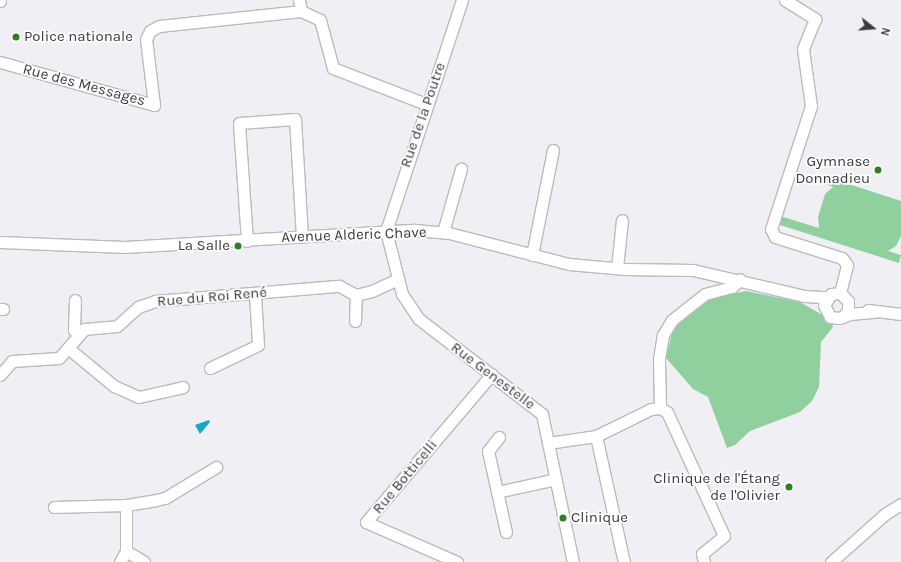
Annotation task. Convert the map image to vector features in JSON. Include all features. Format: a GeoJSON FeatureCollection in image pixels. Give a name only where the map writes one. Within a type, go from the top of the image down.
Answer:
{"type":"FeatureCollection","features":[{"type":"Feature","properties":{"kind":"street","name":"Rue de la Poutre"},"geometry":{"type":"LineString","coordinates":[[386,231],[426,104],[462,0]]}},
{"type":"Feature","properties":{"kind":"street"},"geometry":{"type":"LineString","coordinates":[[785,0],[815,19],[803,49],[811,106],[771,229],[775,237],[842,258],[847,265],[840,293]]}},
{"type":"Feature","properties":{"kind":"street","name":"Rue des Messages"},"geometry":{"type":"LineString","coordinates":[[0,62],[154,105],[146,39],[150,31],[158,26],[300,5],[320,20],[333,68],[426,104]]}},
{"type":"Feature","properties":{"kind":"street"},"geometry":{"type":"LineString","coordinates":[[247,240],[239,123],[295,119],[302,237]]}},
{"type":"Feature","properties":{"kind":"street"},"geometry":{"type":"LineString","coordinates":[[532,255],[553,150]]}},
{"type":"Feature","properties":{"kind":"street"},"geometry":{"type":"LineString","coordinates":[[443,232],[461,169]]}},
{"type":"Feature","properties":{"kind":"street"},"geometry":{"type":"LineString","coordinates":[[617,268],[622,220]]}},
{"type":"Feature","properties":{"kind":"street","name":"Avenue Alderic Chave"},"geometry":{"type":"LineString","coordinates":[[0,242],[16,244],[125,247],[386,231],[443,232],[569,264],[617,268],[693,270],[740,279],[805,296],[827,297]]}},
{"type":"Feature","properties":{"kind":"street","name":"Rue Genestelle"},"geometry":{"type":"LineString","coordinates":[[386,231],[402,294],[418,320],[492,374],[542,414],[573,562]]}},
{"type":"Feature","properties":{"kind":"street","name":"Avenue Alderic Chave"},"geometry":{"type":"LineString","coordinates":[[0,247],[16,244]]}},
{"type":"Feature","properties":{"kind":"street"},"geometry":{"type":"LineString","coordinates":[[355,321],[356,295],[372,291],[398,279]]}},
{"type":"Feature","properties":{"kind":"street"},"geometry":{"type":"LineString","coordinates":[[704,562],[702,554],[724,536],[672,420],[660,408],[659,359],[663,336],[672,320],[705,294],[732,287],[740,279]]}},
{"type":"Feature","properties":{"kind":"street","name":"Rue du Roi René"},"geometry":{"type":"LineString","coordinates":[[0,374],[12,361],[58,358],[84,329],[117,326],[138,307],[155,301],[339,286],[356,295]]}},
{"type":"Feature","properties":{"kind":"street"},"geometry":{"type":"LineString","coordinates":[[210,368],[258,345],[255,293]]}},
{"type":"Feature","properties":{"kind":"street"},"geometry":{"type":"LineString","coordinates":[[840,293],[827,297],[824,309],[834,318],[875,312],[901,314]]}},
{"type":"Feature","properties":{"kind":"street"},"geometry":{"type":"LineString","coordinates":[[840,293],[856,306],[875,312]]}},
{"type":"Feature","properties":{"kind":"street","name":"Avenue Alderic Chave"},"geometry":{"type":"LineString","coordinates":[[805,296],[824,309]]}},
{"type":"Feature","properties":{"kind":"street"},"geometry":{"type":"LineString","coordinates":[[75,300],[74,330],[79,335]]}},
{"type":"Feature","properties":{"kind":"street"},"geometry":{"type":"LineString","coordinates":[[843,316],[848,310],[848,301]]}},
{"type":"Feature","properties":{"kind":"street"},"geometry":{"type":"LineString","coordinates":[[68,348],[114,386],[139,397],[183,387]]}},
{"type":"Feature","properties":{"kind":"street","name":"Rue Botticelli"},"geometry":{"type":"LineString","coordinates":[[457,562],[366,522],[492,374]]}},
{"type":"Feature","properties":{"kind":"street"},"geometry":{"type":"LineString","coordinates":[[548,443],[596,436],[651,409],[660,408]]}},
{"type":"Feature","properties":{"kind":"street"},"geometry":{"type":"LineString","coordinates":[[596,436],[624,562]]}},
{"type":"Feature","properties":{"kind":"street"},"geometry":{"type":"LineString","coordinates":[[499,437],[488,451],[506,532]]}},
{"type":"Feature","properties":{"kind":"street"},"geometry":{"type":"LineString","coordinates":[[54,507],[126,505],[165,498],[216,467]]}},
{"type":"Feature","properties":{"kind":"street"},"geometry":{"type":"LineString","coordinates":[[498,492],[556,479]]}},
{"type":"Feature","properties":{"kind":"street"},"geometry":{"type":"LineString","coordinates":[[831,562],[885,514],[901,504]]}},
{"type":"Feature","properties":{"kind":"street"},"geometry":{"type":"LineString","coordinates":[[120,562],[126,551],[126,505]]}},
{"type":"Feature","properties":{"kind":"street"},"geometry":{"type":"LineString","coordinates":[[126,551],[144,562]]}},
{"type":"Feature","properties":{"kind":"green space"},"geometry":{"type":"Polygon","coordinates":[[[827,177],[901,201],[901,236],[896,246],[888,251],[901,255],[899,263],[777,224],[780,216],[819,228],[818,217],[825,194],[833,187],[825,184],[827,177]]]}},
{"type":"Feature","properties":{"kind":"green space"},"geometry":{"type":"Polygon","coordinates":[[[746,291],[800,302],[831,320],[833,327],[821,342],[819,387],[812,401],[800,412],[750,431],[735,445],[727,448],[708,397],[693,389],[666,358],[672,332],[678,322],[702,300],[746,291]]]}},
{"type":"Feature","properties":{"kind":"water"},"geometry":{"type":"Polygon","coordinates":[[[209,420],[210,422],[200,434],[195,425],[209,420]]]}},
{"type":"Feature","properties":{"kind":"place","name":"Police nationale"},"geometry":{"type":"Point","coordinates":[16,37]}},
{"type":"Feature","properties":{"kind":"place","name":"Gymnase Donnadieu"},"geometry":{"type":"Point","coordinates":[878,170]}},
{"type":"Feature","properties":{"kind":"place","name":"La Salle"},"geometry":{"type":"Point","coordinates":[238,246]}},
{"type":"Feature","properties":{"kind":"place","name":"Clinique de l'Étang de l'Olivier"},"geometry":{"type":"Point","coordinates":[789,487]}},
{"type":"Feature","properties":{"kind":"place","name":"Clinique"},"geometry":{"type":"Point","coordinates":[563,518]}}]}
